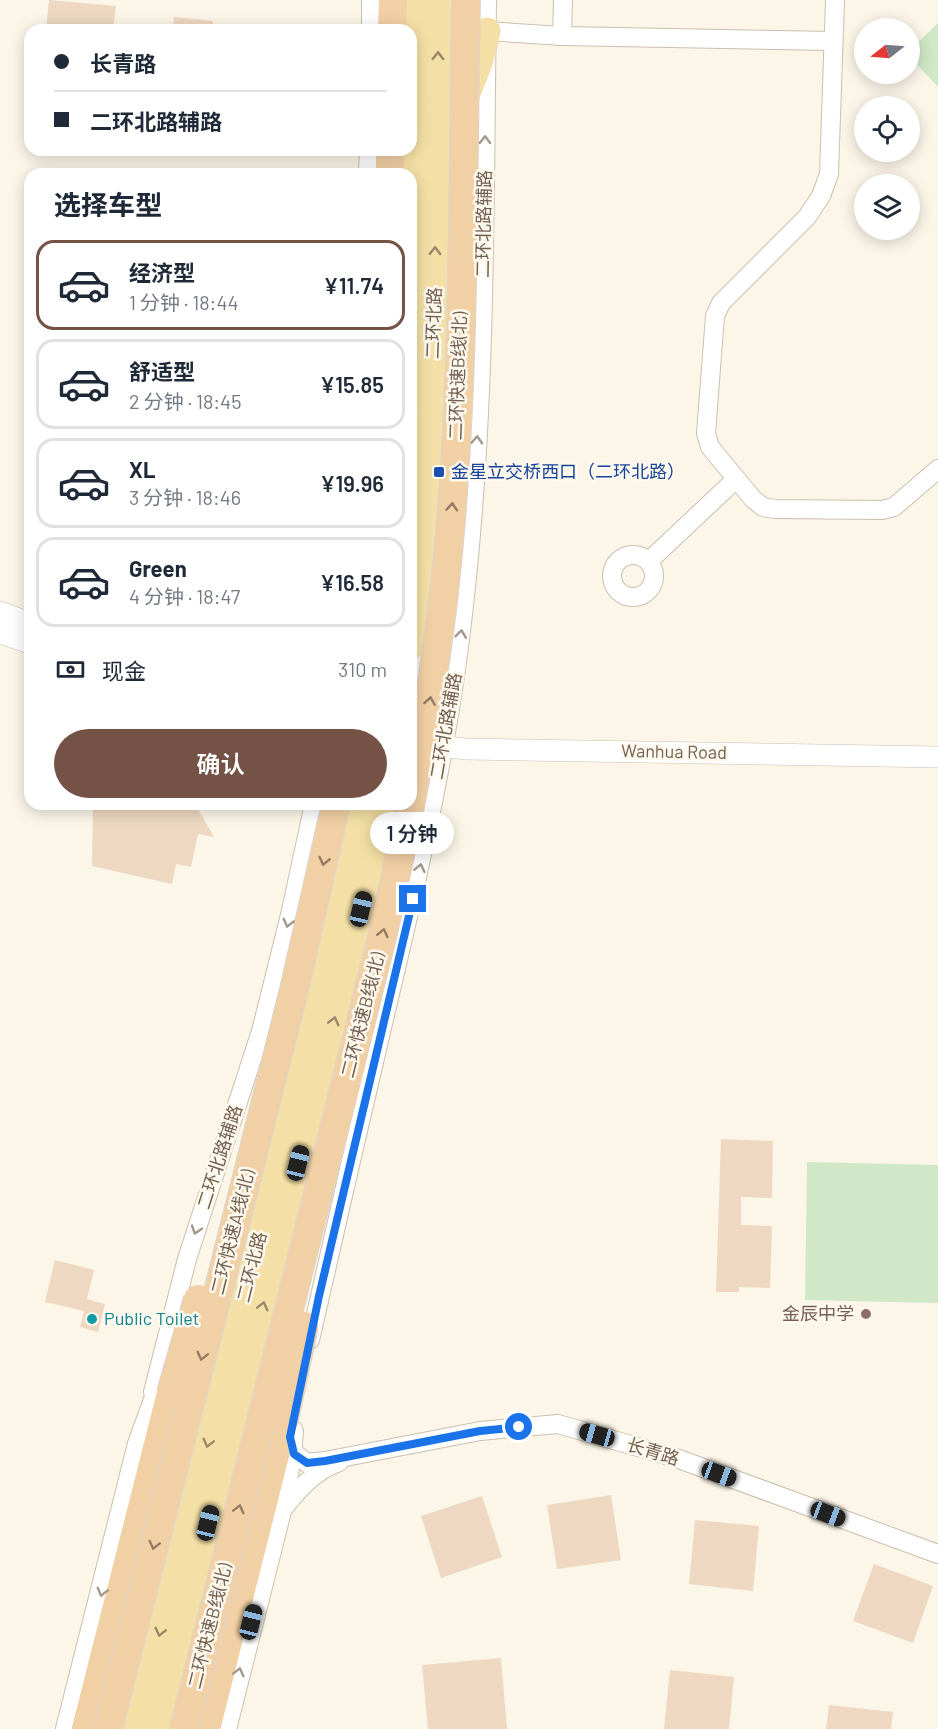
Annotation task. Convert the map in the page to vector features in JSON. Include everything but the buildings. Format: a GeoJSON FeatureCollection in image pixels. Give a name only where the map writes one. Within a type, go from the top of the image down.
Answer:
{"type":"FeatureCollection","features":[{"type":"Feature","properties":{"kind":"highway"},"geometry":{"type":"LineString","coordinates":[[392,24],[393,0]]}},
{"type":"Feature","properties":{"kind":"highway","name":"二环快速B线(北)"},"geometry":{"type":"LineString","coordinates":[[417,771],[430,698],[444,592],[452,498],[460,317],[466,0]]}},
{"type":"Feature","properties":{"kind":"highway"},"geometry":{"type":"LineString","coordinates":[[395,156],[404,168]]}},
{"type":"Feature","properties":{"kind":"highway","name":"二环快速A线(北)"},"geometry":{"type":"LineString","coordinates":[[108,1729],[310,1075],[311,920],[335,810]]}},
{"type":"Feature","properties":{"kind":"highway","name":"二环快速B线(北)"},"geometry":{"type":"LineString","coordinates":[[184,1729],[310,1075],[384,927],[410,810]]}},
{"type":"Feature","properties":{"kind":"highway"},"geometry":{"type":"LineString","coordinates":[[87,1729],[176,1371],[212,1253],[310,1075]]}},
{"type":"Feature","properties":{"kind":"highway"},"geometry":{"type":"LineString","coordinates":[[206,1729],[294,1373],[317,1255],[310,1075]]}},
{"type":"Feature","properties":{"kind":"main road","name":"二环北路"},"geometry":{"type":"LineString","coordinates":[[417,72],[419,0]]}},
{"type":"Feature","properties":{"kind":"main road","name":"二环北路"},"geometry":{"type":"LineString","coordinates":[[416,168],[439,0]]}},
{"type":"Feature","properties":{"kind":"main road"},"geometry":{"type":"LineString","coordinates":[[417,178],[440,162],[446,141],[476,73],[487,31]]}},
{"type":"Feature","properties":{"kind":"main road","name":"二环北路"},"geometry":{"type":"LineString","coordinates":[[417,227],[430,432],[417,593]]}},
{"type":"Feature","properties":{"kind":"main road","name":"二环北路"},"geometry":{"type":"LineString","coordinates":[[310,1075],[337,926],[362,810]]}},
{"type":"Feature","properties":{"kind":"main road","name":"二环北路"},"geometry":{"type":"LineString","coordinates":[[136,1729],[267,1246],[310,1075],[356,931],[383,810]]}},
{"type":"Feature","properties":{"kind":"main road"},"geometry":{"type":"LineString","coordinates":[[224,1729],[284,1489],[290,1437],[299,1208],[307,1144],[310,1075]]}},
{"type":"Feature","properties":{"kind":"main road"},"geometry":{"type":"LineString","coordinates":[[68,1729],[132,1474],[159,1390],[257,1193],[280,1136],[310,1075]]}},
{"type":"Feature","properties":{"kind":"main road","name":"二环北路"},"geometry":{"type":"LineString","coordinates":[[157,1729],[267,1246]]}},
{"type":"Feature","properties":{"kind":"street"},"geometry":{"type":"LineString","coordinates":[[370,24],[371,0]]}},
{"type":"Feature","properties":{"kind":"street","name":"二环北路辅路"},"geometry":{"type":"LineString","coordinates":[[290,1437],[322,1285],[418,877],[443,747],[460,637],[475,489],[481,353],[487,0]]}},
{"type":"Feature","properties":{"kind":"street"},"geometry":{"type":"LineString","coordinates":[[562,36],[563,0]]}},
{"type":"Feature","properties":{"kind":"street"},"geometry":{"type":"LineString","coordinates":[[834,0],[829,174],[821,196],[807,217],[721,303],[715,316],[706,433],[710,447],[753,499],[763,507],[774,509],[882,510],[894,507],[938,469]]}},
{"type":"Feature","properties":{"kind":"street"},"geometry":{"type":"LineString","coordinates":[[487,31],[562,36],[833,41]]}},
{"type":"Feature","properties":{"kind":"street"},"geometry":{"type":"LineString","coordinates":[[649,561],[736,479]]}},
{"type":"Feature","properties":{"kind":"street"},"geometry":{"type":"LineString","coordinates":[[0,612],[24,621]]}},
{"type":"Feature","properties":{"kind":"street"},"geometry":{"type":"LineString","coordinates":[[0,633],[24,641]]}},
{"type":"Feature","properties":{"kind":"street","name":"Wanhua Road"},"geometry":{"type":"LineString","coordinates":[[417,744],[443,747],[938,757]]}},
{"type":"Feature","properties":{"kind":"street","name":"二环北路辅路"},"geometry":{"type":"LineString","coordinates":[[132,1474],[184,1269],[267,1008],[313,810]]}},
{"type":"Feature","properties":{"kind":"street","name":"长青路"},"geometry":{"type":"LineString","coordinates":[[357,1455],[480,1431],[558,1424],[676,1458],[938,1554]]}},
{"type":"Feature","properties":{"kind":"street"},"geometry":{"type":"LineString","coordinates":[[290,1437],[294,1454],[307,1463],[357,1455]]}},
{"type":"Feature","properties":{"kind":"street"},"geometry":{"type":"LineString","coordinates":[[278,1515],[298,1489],[332,1464],[357,1455]]}},
{"type":"Feature","properties":{"kind":"green space"},"geometry":{"type":"Polygon","coordinates":[[[938,23],[938,87],[920,68],[920,40],[938,23]]]}},
{"type":"Feature","properties":{"kind":"green space"},"geometry":{"type":"Polygon","coordinates":[[[807,1162],[938,1165],[938,1303],[805,1300],[807,1162]]]}},
{"type":"Feature","properties":{"kind":"place","name":"金星立交桥西口（二环北路）"},"geometry":{"type":"Point","coordinates":[439,472]}},
{"type":"Feature","properties":{"kind":"place","name":"金辰中学"},"geometry":{"type":"Point","coordinates":[866,1314]}},
{"type":"Feature","properties":{"kind":"place","name":"Public Toilet"},"geometry":{"type":"Point","coordinates":[92,1319]}},
{"type":"Feature","properties":{"kind":"route"},"geometry":{"type":"LineString","coordinates":[[413,899],[319,1296],[290,1437],[294,1454],[307,1463],[480,1431],[519,1427]]}}]}
